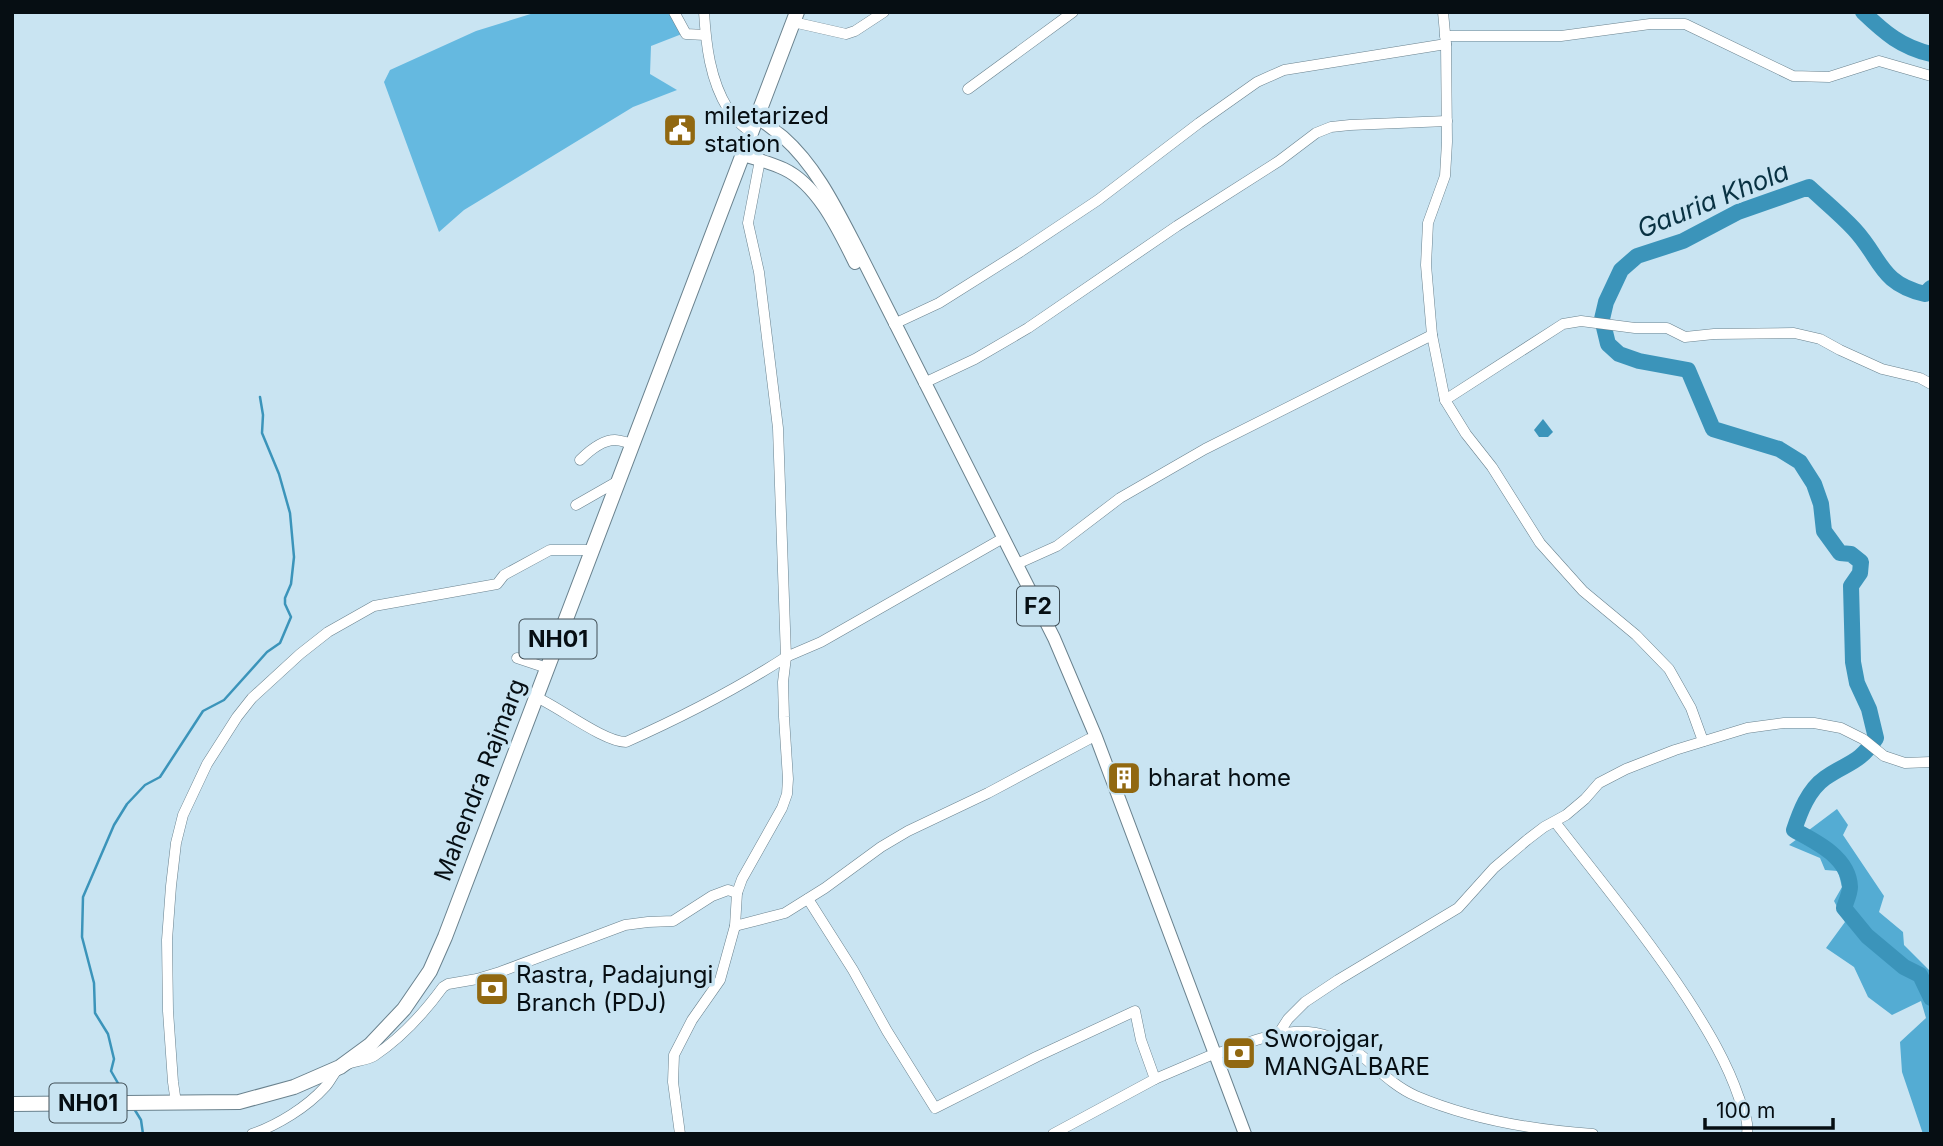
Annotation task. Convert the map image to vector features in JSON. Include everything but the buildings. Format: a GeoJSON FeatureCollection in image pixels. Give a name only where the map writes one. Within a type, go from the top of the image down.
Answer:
{"type":"FeatureCollection","features":[{"type":"Feature","properties":{"kind":"highway","name":"Mahendra Rajmarg"},"geometry":{"type":"LineString","coordinates":[[12,1104],[239,1102],[294,1087],[340,1067],[370,1045],[404,1009],[430,971],[445,937],[795,17]]}},
{"type":"Feature","properties":{"kind":"main road","name":"F2"},"geometry":{"type":"LineString","coordinates":[[757,117],[784,138],[827,192],[1054,638],[1096,737],[1212,1055],[1238,1134]]}},
{"type":"Feature","properties":{"kind":"main road","name":"F2"},"geometry":{"type":"LineString","coordinates":[[743,155],[786,170],[804,182],[818,197],[850,253],[998,541],[1089,739],[1245,1134]]}},
{"type":"Feature","properties":{"kind":"street"},"geometry":{"type":"LineString","coordinates":[[674,12],[686,34],[705,35]]}},
{"type":"Feature","properties":{"kind":"street"},"geometry":{"type":"LineString","coordinates":[[704,12],[711,64],[727,109],[751,133]]}},
{"type":"Feature","properties":{"kind":"street"},"geometry":{"type":"LineString","coordinates":[[795,17],[846,34],[884,12]]}},
{"type":"Feature","properties":{"kind":"street"},"geometry":{"type":"LineString","coordinates":[[968,89],[1073,12]]}},
{"type":"Feature","properties":{"kind":"street"},"geometry":{"type":"LineString","coordinates":[[1443,12],[1447,121],[1445,176],[1428,223],[1426,265],[1432,335],[1446,400],[1540,543],[1583,591],[1636,635],[1669,669],[1691,708],[1703,741]]}},
{"type":"Feature","properties":{"kind":"street"},"geometry":{"type":"LineString","coordinates":[[894,324],[939,303],[1020,252],[1098,200],[1257,82],[1284,70],[1445,40],[1561,36],[1650,24],[1685,24],[1793,76],[1829,77],[1880,61],[1931,76]]}},
{"type":"Feature","properties":{"kind":"street"},"geometry":{"type":"LineString","coordinates":[[925,383],[975,359],[1028,328],[1177,226],[1279,161],[1316,133],[1331,127],[1350,125],[1447,121]]}},
{"type":"Feature","properties":{"kind":"street"},"geometry":{"type":"LineString","coordinates":[[680,1134],[673,1082],[674,1055],[692,1020],[720,980],[735,926],[737,893],[742,879],[782,808],[787,794],[783,705],[786,657],[778,428],[759,272],[748,223],[760,160]]}},
{"type":"Feature","properties":{"kind":"street"},"geometry":{"type":"LineString","coordinates":[[1446,400],[1563,324],[1581,321],[1645,329],[1667,328],[1685,337],[1794,333],[1820,339],[1882,369],[1920,378],[1931,384]]}},
{"type":"Feature","properties":{"kind":"street"},"geometry":{"type":"LineString","coordinates":[[1017,564],[1057,547],[1120,498],[1205,449],[1432,335]]}},
{"type":"Feature","properties":{"kind":"street"},"geometry":{"type":"LineString","coordinates":[[580,460],[591,449],[615,440],[632,444]]}},
{"type":"Feature","properties":{"kind":"street"},"geometry":{"type":"LineString","coordinates":[[576,505],[618,481]]}},
{"type":"Feature","properties":{"kind":"street"},"geometry":{"type":"LineString","coordinates":[[536,697],[586,726],[620,742],[626,741],[707,704],[786,657],[821,642],[998,541]]}},
{"type":"Feature","properties":{"kind":"street"},"geometry":{"type":"LineString","coordinates":[[170,1103],[173,1082],[167,940],[176,843],[183,814],[207,764],[237,717],[252,698],[300,654],[328,632],[374,606],[497,584],[503,575],[550,550],[591,550]]}},
{"type":"Feature","properties":{"kind":"street"},"geometry":{"type":"LineString","coordinates":[[517,658],[547,668]]}},
{"type":"Feature","properties":{"kind":"street"},"geometry":{"type":"LineString","coordinates":[[1279,1033],[1288,1019],[1305,1002],[1458,908],[1494,869],[1544,827],[1577,806],[1600,783],[1634,765],[1747,728],[1784,723],[1814,723],[1841,728],[1863,739],[1884,756],[1905,763],[1931,762]]}},
{"type":"Feature","properties":{"kind":"street"},"geometry":{"type":"LineString","coordinates":[[735,926],[785,913],[908,831],[988,793],[1089,739]]}},
{"type":"Feature","properties":{"kind":"street"},"geometry":{"type":"LineString","coordinates":[[1555,822],[1649,943],[1702,1021],[1736,1088],[1747,1121],[1747,1134]]}},
{"type":"Feature","properties":{"kind":"street"},"geometry":{"type":"LineString","coordinates":[[260,1133],[304,1106],[325,1088],[340,1067],[371,1058],[393,1041],[417,1020],[448,984],[500,972],[625,925],[673,921],[712,896],[728,890],[737,893]]}},
{"type":"Feature","properties":{"kind":"street"},"geometry":{"type":"LineString","coordinates":[[808,900],[935,1108],[1035,1057],[1135,1011],[1141,1040],[1155,1079]]}},
{"type":"Feature","properties":{"kind":"street"},"geometry":{"type":"LineString","coordinates":[[1053,1134],[1155,1079],[1212,1055],[1279,1033],[1304,1031],[1336,1038],[1356,1051],[1387,1078],[1415,1095],[1460,1111],[1514,1125],[1547,1131],[1593,1134]]}},
{"type":"Feature","properties":{"kind":"shaded area"},"geometry":{"type":"Polygon","coordinates":[[[537,12],[676,12],[687,32],[651,46],[650,74],[677,90],[633,107],[464,210],[439,232],[384,82],[390,70],[476,31],[537,12]]]}},
{"type":"Feature","properties":{"kind":"shaded area"},"geometry":{"type":"Polygon","coordinates":[[[1543,419],[1553,432],[1548,437],[1539,437],[1534,430],[1543,419]]]}},
{"type":"Feature","properties":{"kind":"shaded area"},"geometry":{"type":"Polygon","coordinates":[[[1837,809],[1848,825],[1843,835],[1884,896],[1879,912],[1903,932],[1904,945],[1931,972],[1931,1134],[1923,1134],[1902,1072],[1900,1042],[1926,1018],[1921,1001],[1892,1015],[1868,997],[1854,967],[1826,948],[1845,922],[1834,901],[1842,887],[1838,871],[1825,870],[1820,858],[1789,845],[1837,809]]]}},
{"type":"Feature","properties":{"kind":"waterway","name":"Gauria Khola"},"geometry":{"type":"LineString","coordinates":[[1863,12],[1894,38],[1931,54]]}},
{"type":"Feature","properties":{"kind":"waterway","name":"Gauria Khola"},"geometry":{"type":"LineString","coordinates":[[1931,288],[1925,294],[1890,277],[1854,229],[1809,187],[1738,212],[1683,241],[1637,256],[1621,270],[1606,302],[1602,319],[1608,344],[1619,354],[1639,361],[1688,370],[1713,429],[1779,449],[1800,462],[1814,484],[1821,504],[1824,531],[1840,553],[1851,554],[1861,562],[1860,573],[1851,586],[1853,662],[1857,683],[1869,709],[1876,738],[1858,758],[1819,783],[1809,795],[1794,830],[1838,859],[1848,877],[1850,887],[1844,908],[1867,936],[1904,967],[1920,975],[1931,998]]}},
{"type":"Feature","properties":{"kind":"waterway"},"geometry":{"type":"LineString","coordinates":[[127,1099],[111,1071],[114,1059],[108,1034],[95,1013],[94,983],[82,937],[83,897],[114,825],[127,804],[145,785],[160,777],[203,711],[224,700],[267,652],[280,643],[291,617],[285,604],[291,584],[294,557],[290,513],[279,474],[262,433],[260,397]]}},
{"type":"Feature","properties":{"kind":"waterway"},"geometry":{"type":"LineString","coordinates":[[133,1107],[141,1120],[143,1134]]}},
{"type":"Feature","properties":{"kind":"place","name":"miletarized station"},"geometry":{"type":"Point","coordinates":[680,130]}},
{"type":"Feature","properties":{"kind":"place","name":"bharat home"},"geometry":{"type":"Point","coordinates":[1124,778]}},
{"type":"Feature","properties":{"kind":"place","name":"Rastra, Padajungi Branch (PDJ)"},"geometry":{"type":"Point","coordinates":[492,989]}},
{"type":"Feature","properties":{"kind":"place","name":"Sworojgar, MANGALBARE"},"geometry":{"type":"Point","coordinates":[1239,1053]}}]}
